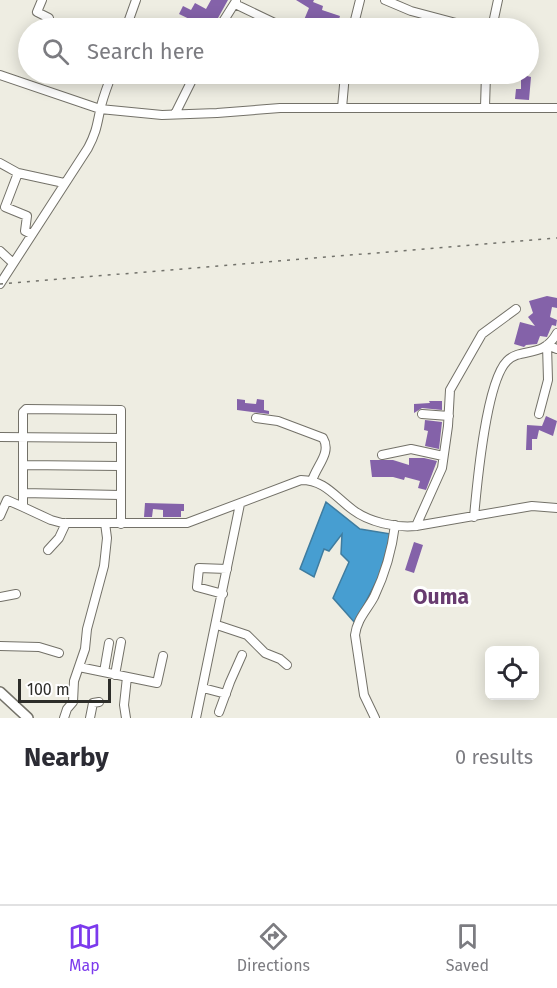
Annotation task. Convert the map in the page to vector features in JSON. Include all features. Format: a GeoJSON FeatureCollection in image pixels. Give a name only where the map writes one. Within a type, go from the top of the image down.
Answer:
{"type":"FeatureCollection","features":[{"type":"Feature","properties":{"kind":"main road"},"geometry":{"type":"LineString","coordinates":[[0,692],[28,718]]}},
{"type":"Feature","properties":{"kind":"street"},"geometry":{"type":"LineString","coordinates":[[42,0],[37,12],[49,18]]}},
{"type":"Feature","properties":{"kind":"street"},"geometry":{"type":"LineString","coordinates":[[130,18],[136,0]]}},
{"type":"Feature","properties":{"kind":"street"},"geometry":{"type":"LineString","coordinates":[[356,18],[360,0]]}},
{"type":"Feature","properties":{"kind":"street"},"geometry":{"type":"LineString","coordinates":[[494,18],[498,0]]}},
{"type":"Feature","properties":{"kind":"street"},"geometry":{"type":"LineString","coordinates":[[388,1],[411,11],[437,18]]}},
{"type":"Feature","properties":{"kind":"street"},"geometry":{"type":"LineString","coordinates":[[226,18],[236,2],[266,18]]}},
{"type":"Feature","properties":{"kind":"street"},"geometry":{"type":"LineString","coordinates":[[0,75],[18,81]]}},
{"type":"Feature","properties":{"kind":"street"},"geometry":{"type":"LineString","coordinates":[[26,84],[100,109],[175,114],[280,108],[557,108]]}},
{"type":"Feature","properties":{"kind":"street"},"geometry":{"type":"LineString","coordinates":[[0,284],[95,135],[100,109],[109,84]]}},
{"type":"Feature","properties":{"kind":"street"},"geometry":{"type":"LineString","coordinates":[[175,114],[190,84]]}},
{"type":"Feature","properties":{"kind":"street"},"geometry":{"type":"LineString","coordinates":[[342,108],[344,84]]}},
{"type":"Feature","properties":{"kind":"street"},"geometry":{"type":"LineString","coordinates":[[485,107],[486,84]]}},
{"type":"Feature","properties":{"kind":"street"},"geometry":{"type":"LineString","coordinates":[[0,163],[18,173],[64,183]]}},
{"type":"Feature","properties":{"kind":"street"},"geometry":{"type":"LineString","coordinates":[[18,173],[5,207],[27,216],[26,231],[31,234]]}},
{"type":"Feature","properties":{"kind":"street"},"geometry":{"type":"LineString","coordinates":[[0,251],[11,266]]}},
{"type":"Feature","properties":{"kind":"street"},"geometry":{"type":"LineString","coordinates":[[0,268],[11,266]]}},
{"type":"Feature","properties":{"kind":"street"},"geometry":{"type":"LineString","coordinates":[[416,526],[423,507],[439,478],[449,416],[450,390],[461,368],[473,352],[479,337],[516,309]]}},
{"type":"Feature","properties":{"kind":"street"},"geometry":{"type":"LineString","coordinates":[[474,517],[484,434],[500,370],[511,357],[536,351],[547,345],[557,333]]}},
{"type":"Feature","properties":{"kind":"street"},"geometry":{"type":"LineString","coordinates":[[547,345],[557,349]]}},
{"type":"Feature","properties":{"kind":"street"},"geometry":{"type":"LineString","coordinates":[[539,414],[548,380],[547,345]]}},
{"type":"Feature","properties":{"kind":"street"},"geometry":{"type":"LineString","coordinates":[[23,507],[23,412],[26,409],[121,410],[121,524]]}},
{"type":"Feature","properties":{"kind":"street"},"geometry":{"type":"LineString","coordinates":[[422,414],[449,416]]}},
{"type":"Feature","properties":{"kind":"street"},"geometry":{"type":"LineString","coordinates":[[256,418],[278,421],[323,438],[326,442],[326,450],[312,481]]}},
{"type":"Feature","properties":{"kind":"street"},"geometry":{"type":"LineString","coordinates":[[0,437],[121,438]]}},
{"type":"Feature","properties":{"kind":"street"},"geometry":{"type":"LineString","coordinates":[[382,456],[411,449],[443,456]]}},
{"type":"Feature","properties":{"kind":"street"},"geometry":{"type":"LineString","coordinates":[[23,465],[120,466]]}},
{"type":"Feature","properties":{"kind":"street"},"geometry":{"type":"LineString","coordinates":[[0,516],[8,500],[51,520],[66,523],[181,524],[240,504],[295,481],[312,481],[324,485],[362,516],[395,525],[416,526],[538,506],[557,508]]}},
{"type":"Feature","properties":{"kind":"street"},"geometry":{"type":"LineString","coordinates":[[23,494],[120,495]]}},
{"type":"Feature","properties":{"kind":"street"},"geometry":{"type":"LineString","coordinates":[[196,718],[217,625],[240,504]]}},
{"type":"Feature","properties":{"kind":"street"},"geometry":{"type":"LineString","coordinates":[[48,550],[59,538],[66,523]]}},
{"type":"Feature","properties":{"kind":"street"},"geometry":{"type":"LineString","coordinates":[[64,718],[73,702],[73,685],[85,649],[87,629],[104,566],[107,538],[105,523]]}},
{"type":"Feature","properties":{"kind":"street"},"geometry":{"type":"LineString","coordinates":[[375,718],[364,695],[355,635],[357,625],[375,595],[391,553],[395,525]]}},
{"type":"Feature","properties":{"kind":"street"},"geometry":{"type":"LineString","coordinates":[[223,594],[197,587],[200,567],[227,569]]}},
{"type":"Feature","properties":{"kind":"street"},"geometry":{"type":"LineString","coordinates":[[0,597],[16,594]]}},
{"type":"Feature","properties":{"kind":"street"},"geometry":{"type":"LineString","coordinates":[[217,625],[243,633],[266,653],[280,658],[287,665]]}},
{"type":"Feature","properties":{"kind":"street"},"geometry":{"type":"LineString","coordinates":[[115,675],[121,642]]}},
{"type":"Feature","properties":{"kind":"street"},"geometry":{"type":"LineString","coordinates":[[104,672],[109,643]]}},
{"type":"Feature","properties":{"kind":"street"},"geometry":{"type":"LineString","coordinates":[[0,646],[39,647],[59,653]]}},
{"type":"Feature","properties":{"kind":"street"},"geometry":{"type":"LineString","coordinates":[[219,712],[242,655]]}},
{"type":"Feature","properties":{"kind":"street"},"geometry":{"type":"LineString","coordinates":[[79,667],[157,683],[163,656]]}},
{"type":"Feature","properties":{"kind":"street"},"geometry":{"type":"LineString","coordinates":[[126,718],[124,705],[127,677]]}},
{"type":"Feature","properties":{"kind":"street"},"geometry":{"type":"LineString","coordinates":[[203,688],[226,694]]}},
{"type":"Feature","properties":{"kind":"street"},"geometry":{"type":"LineString","coordinates":[[90,718],[93,703],[99,702]]}},
{"type":"Feature","properties":{"kind":"water"},"geometry":{"type":"Polygon","coordinates":[[[326,502],[360,529],[391,534],[380,574],[355,623],[333,598],[349,562],[341,554],[342,534],[329,551],[324,549],[314,577],[300,569],[326,502]]]}},
{"type":"Feature","properties":{"kind":"building"},"geometry":{"type":"Polygon","coordinates":[[[211,0],[228,0],[218,18],[187,18],[179,14],[183,6],[191,10],[195,3],[206,9],[211,0]]]}},
{"type":"Feature","properties":{"kind":"building"},"geometry":{"type":"Polygon","coordinates":[[[296,0],[314,0],[313,2],[323,6],[322,10],[340,16],[339,18],[305,18],[309,8],[296,0]]]}},
{"type":"Feature","properties":{"kind":"building"},"geometry":{"type":"Polygon","coordinates":[[[521,84],[530,84],[529,100],[515,99],[516,89],[521,89],[521,84]]]}},
{"type":"Feature","properties":{"kind":"building"},"geometry":{"type":"Polygon","coordinates":[[[547,296],[557,298],[557,308],[552,307],[550,317],[557,320],[556,326],[552,325],[547,337],[540,336],[537,344],[524,347],[514,344],[520,322],[535,326],[528,317],[533,313],[529,301],[547,296]]]}},
{"type":"Feature","properties":{"kind":"building"},"geometry":{"type":"Polygon","coordinates":[[[237,399],[245,400],[245,403],[256,404],[257,399],[264,400],[264,410],[269,411],[269,414],[237,410],[237,399]]]}},
{"type":"Feature","properties":{"kind":"building"},"geometry":{"type":"Polygon","coordinates":[[[429,401],[442,401],[442,410],[422,408],[414,413],[414,404],[430,403],[429,401]]]}},
{"type":"Feature","properties":{"kind":"building"},"geometry":{"type":"Polygon","coordinates":[[[546,416],[557,421],[553,436],[539,430],[537,439],[532,439],[532,450],[526,450],[527,425],[542,426],[546,416]]]}},
{"type":"Feature","properties":{"kind":"building"},"geometry":{"type":"Polygon","coordinates":[[[425,420],[442,422],[439,449],[425,446],[428,431],[424,430],[425,420]]]}},
{"type":"Feature","properties":{"kind":"building"},"geometry":{"type":"Polygon","coordinates":[[[409,458],[437,461],[426,490],[418,488],[420,481],[405,477],[404,480],[393,477],[372,477],[370,460],[393,460],[409,465],[409,458]]]}},
{"type":"Feature","properties":{"kind":"building"},"geometry":{"type":"Polygon","coordinates":[[[145,503],[184,504],[184,511],[181,511],[181,517],[163,517],[163,510],[153,509],[152,517],[144,517],[145,503]]]}},
{"type":"Feature","properties":{"kind":"building"},"geometry":{"type":"Polygon","coordinates":[[[414,542],[423,545],[414,573],[405,570],[414,542]]]}},
{"type":"Feature","properties":{"kind":"railway"},"geometry":{"type":"LineString","coordinates":[[0,284],[557,238]]}},
{"type":"Feature","properties":{"kind":"district","name":"Ouma"},"geometry":{"type":"Point","coordinates":[441,597]}}]}
